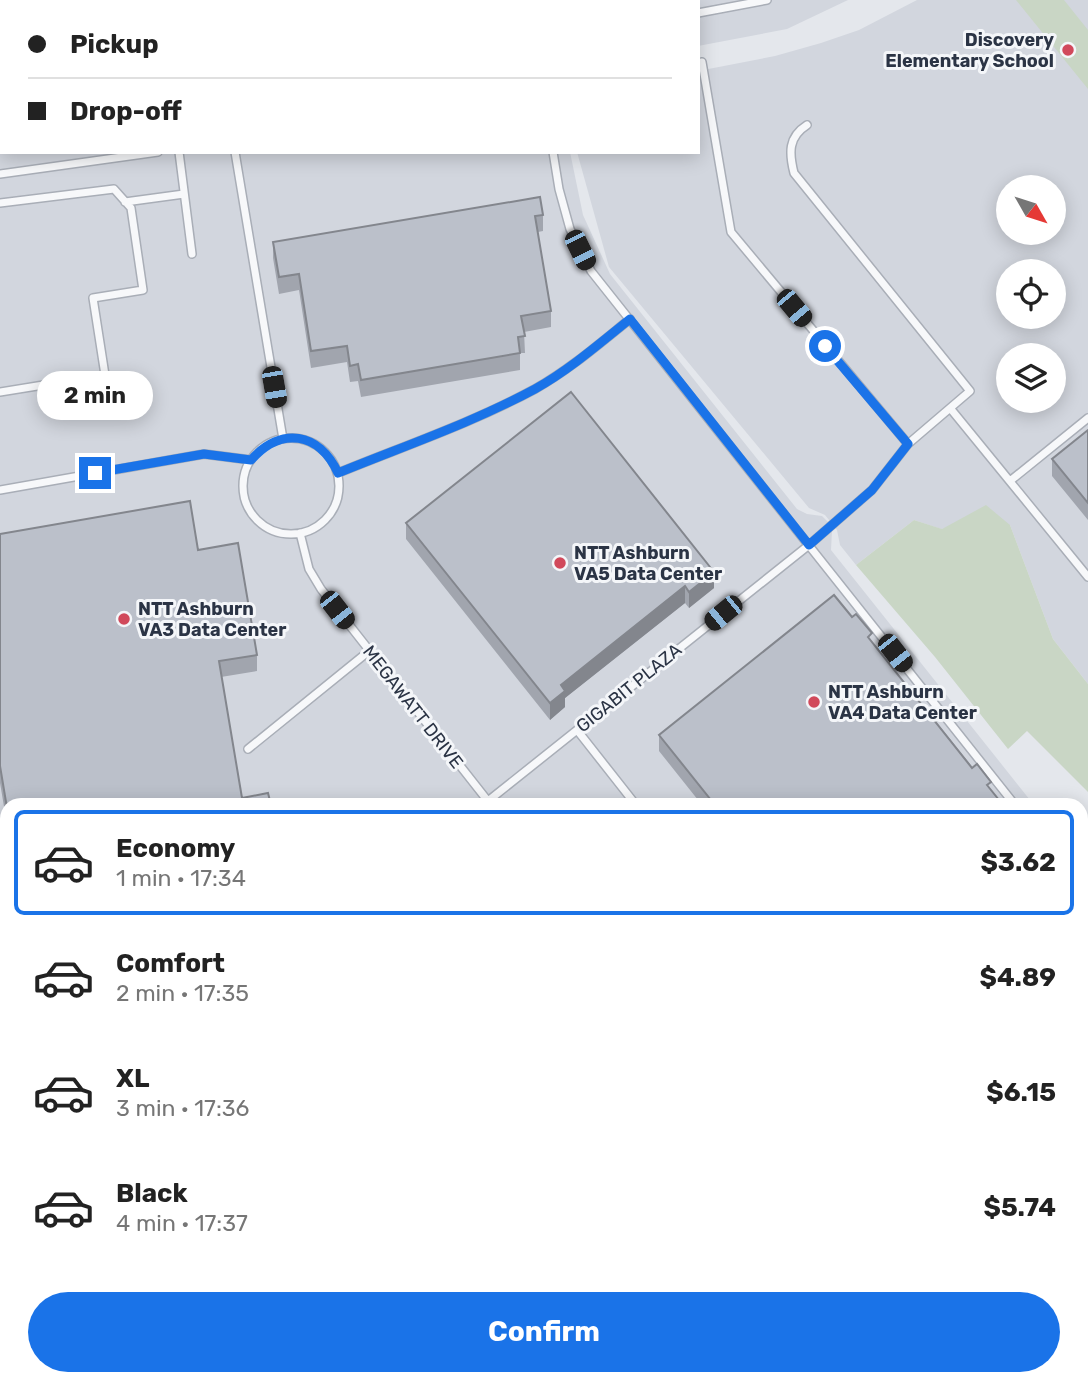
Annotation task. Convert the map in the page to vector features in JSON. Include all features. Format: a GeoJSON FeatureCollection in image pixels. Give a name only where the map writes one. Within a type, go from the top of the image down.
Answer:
{"type":"FeatureCollection","features":[{"type":"Feature","properties":{"kind":"lane"},"geometry":{"type":"LineString","coordinates":[[700,13],[767,0]]}},
{"type":"Feature","properties":{"kind":"lane"},"geometry":{"type":"LineString","coordinates":[[700,62],[731,232],[908,444]]}},
{"type":"Feature","properties":{"kind":"lane","name":"GIGABIT PLAZA"},"geometry":{"type":"LineString","coordinates":[[495,798],[809,545],[872,490],[908,444],[970,391],[794,173],[790,158],[794,138],[796,132],[807,125]]}},
{"type":"Feature","properties":{"kind":"lane"},"geometry":{"type":"LineString","coordinates":[[0,174],[144,154]]}},
{"type":"Feature","properties":{"kind":"lane"},"geometry":{"type":"LineString","coordinates":[[178,154],[192,254]]}},
{"type":"Feature","properties":{"kind":"lane"},"geometry":{"type":"LineString","coordinates":[[234,154],[283,439]]}},
{"type":"Feature","properties":{"kind":"lane"},"geometry":{"type":"LineString","coordinates":[[553,154],[570,229],[591,271],[1009,798]]}},
{"type":"Feature","properties":{"kind":"lane"},"geometry":{"type":"LineString","coordinates":[[0,203],[114,189],[131,208],[143,290],[93,298],[105,375],[0,392]]}},
{"type":"Feature","properties":{"kind":"lane"},"geometry":{"type":"LineString","coordinates":[[125,202],[184,194]]}},
{"type":"Feature","properties":{"kind":"lane"},"geometry":{"type":"LineString","coordinates":[[338,473],[447,430],[537,388],[581,358],[630,319]]}},
{"type":"Feature","properties":{"kind":"lane"},"geometry":{"type":"LineString","coordinates":[[950,408],[1088,577]]}},
{"type":"Feature","properties":{"kind":"lane"},"geometry":{"type":"LineString","coordinates":[[1010,481],[1088,418]]}},
{"type":"Feature","properties":{"kind":"lane"},"geometry":{"type":"LineString","coordinates":[[290,437],[306,440],[320,447],[331,458],[338,473],[340,489],[336,504],[328,517],[315,528],[300,533],[284,534],[269,529],[257,519],[248,506],[243,491],[244,475],[251,460],[261,448],[283,439],[290,437]]}},
{"type":"Feature","properties":{"kind":"lane"},"geometry":{"type":"LineString","coordinates":[[0,491],[204,454],[251,460]]}},
{"type":"Feature","properties":{"kind":"lane","name":"MEGAWATT DRIVE"},"geometry":{"type":"LineString","coordinates":[[300,533],[309,569],[321,589],[483,798]]}},
{"type":"Feature","properties":{"kind":"lane"},"geometry":{"type":"LineString","coordinates":[[248,749],[369,651]]}},
{"type":"Feature","properties":{"kind":"lane"},"geometry":{"type":"LineString","coordinates":[[577,730],[630,798]]}},
{"type":"Feature","properties":{"kind":"shaded area"},"geometry":{"type":"Polygon","coordinates":[[[700,0],[848,0],[787,29],[700,46],[700,0]]]}},
{"type":"Feature","properties":{"kind":"shaded area"},"geometry":{"type":"Polygon","coordinates":[[[917,0],[1088,0],[1088,684],[1053,639],[1010,525],[941,529],[914,520],[856,565],[840,545],[837,530],[825,515],[809,508],[609,267],[578,154],[700,154],[700,71],[775,56],[859,30],[917,0]]]}},
{"type":"Feature","properties":{"kind":"shaded area"},"geometry":{"type":"Polygon","coordinates":[[[0,154],[570,154],[583,215],[610,274],[797,509],[807,514],[822,516],[830,524],[831,550],[1028,798],[0,798],[0,154]]]}},
{"type":"Feature","properties":{"kind":"green space","name":"Discovery Elementary School"},"geometry":{"type":"Polygon","coordinates":[[[1016,0],[1064,0],[1088,30],[1088,89],[1016,0]]]}},
{"type":"Feature","properties":{"kind":"green space"},"geometry":{"type":"Polygon","coordinates":[[[986,505],[1010,525],[1053,639],[1088,684],[1088,792],[1027,731],[1008,749],[935,657],[856,565],[914,520],[942,529],[986,505]]]}},
{"type":"Feature","properties":{"kind":"building"},"geometry":{"type":"Polygon","coordinates":[[[540,197],[543,215],[535,216],[551,311],[521,316],[525,336],[518,337],[520,353],[361,380],[358,364],[350,366],[347,346],[311,351],[299,274],[279,277],[273,242],[540,197]]]}},
{"type":"Feature","properties":{"kind":"building","name":"NTT Ashburn VA5 Data Center"},"geometry":{"type":"Polygon","coordinates":[[[571,392],[714,572],[689,592],[685,586],[561,685],[565,691],[550,703],[406,523],[571,392]]]}},
{"type":"Feature","properties":{"kind":"building"},"geometry":{"type":"Polygon","coordinates":[[[1088,430],[1088,503],[1052,459],[1088,430]]]}},
{"type":"Feature","properties":{"kind":"building","name":"NTT Ashburn VA3 Data Center"},"geometry":{"type":"Polygon","coordinates":[[[190,501],[198,550],[238,543],[257,655],[219,661],[242,798],[5,798],[0,766],[0,534],[190,501]]]}},
{"type":"Feature","properties":{"kind":"building","name":"NTT Ashburn VA4 Data Center"},"geometry":{"type":"Polygon","coordinates":[[[834,595],[852,617],[856,614],[872,633],[868,637],[972,768],[977,764],[991,782],[987,785],[997,798],[709,798],[659,735],[834,595]]]}},
{"type":"Feature","properties":{"kind":"building","name":"NTT Ashburn VA3 Data Center"},"geometry":{"type":"Polygon","coordinates":[[[268,793],[269,798],[242,798],[268,793]]]}},
{"type":"Feature","properties":{"kind":"place","name":"Discovery Elementary School"},"geometry":{"type":"Point","coordinates":[1068,50]}},
{"type":"Feature","properties":{"kind":"place","name":"NTT Ashburn VA5 Data Center"},"geometry":{"type":"Point","coordinates":[560,563]}},
{"type":"Feature","properties":{"kind":"place","name":"NTT Ashburn VA3 Data Center"},"geometry":{"type":"Point","coordinates":[124,619]}},
{"type":"Feature","properties":{"kind":"place","name":"NTT Ashburn VA4 Data Center"},"geometry":{"type":"Point","coordinates":[814,702]}},
{"type":"Feature","properties":{"kind":"route"},"geometry":{"type":"LineString","coordinates":[[95,473],[204,454],[251,460],[261,448],[275,440],[290,437],[306,440],[320,447],[331,458],[338,473],[447,430],[537,388],[581,358],[630,319],[809,545],[872,490],[908,444],[825,346]]}}]}
